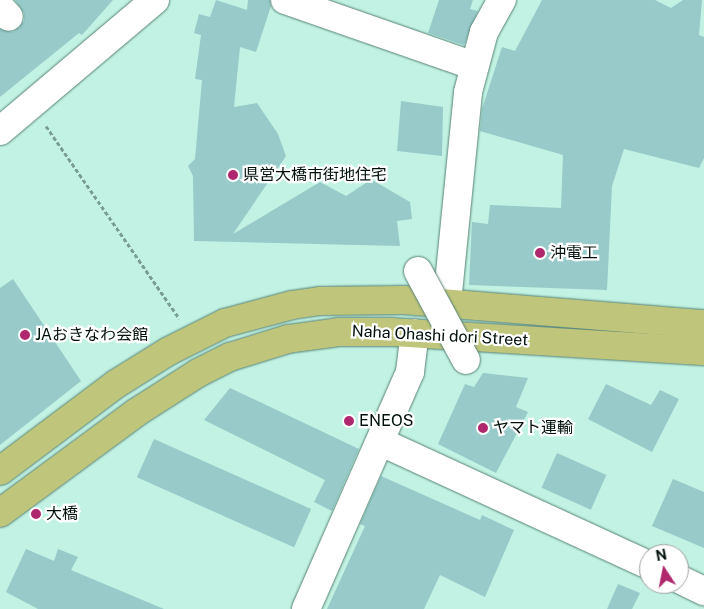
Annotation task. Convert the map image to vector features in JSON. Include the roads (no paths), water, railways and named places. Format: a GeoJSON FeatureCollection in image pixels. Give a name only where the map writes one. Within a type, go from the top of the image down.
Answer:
{"type":"FeatureCollection","features":[{"type":"Feature","properties":{"kind":"main road","name":"Naha Ohashi dori Street"},"geometry":{"type":"LineString","coordinates":[[0,472],[116,384],[191,339],[241,317],[292,305],[360,299],[446,302],[697,322]]}},
{"type":"Feature","properties":{"kind":"main road","name":"Naha Ohashi dori Street"},"geometry":{"type":"LineString","coordinates":[[0,513],[137,412],[198,373],[230,357],[288,338],[364,331],[700,352]]}},
{"type":"Feature","properties":{"kind":"street"},"geometry":{"type":"LineString","coordinates":[[0,131],[155,0]]}},
{"type":"Feature","properties":{"kind":"street"},"geometry":{"type":"LineString","coordinates":[[285,0],[474,66]]}},
{"type":"Feature","properties":{"kind":"street"},"geometry":{"type":"LineString","coordinates":[[446,302],[468,92],[484,32],[502,0]]}},
{"type":"Feature","properties":{"kind":"street"},"geometry":{"type":"LineString","coordinates":[[418,271],[466,360]]}},
{"type":"Feature","properties":{"kind":"street"},"geometry":{"type":"LineString","coordinates":[[306,609],[381,442],[410,372],[415,333]]}},
{"type":"Feature","properties":{"kind":"street"},"geometry":{"type":"LineString","coordinates":[[381,442],[639,560]]}},
{"type":"Feature","properties":{"kind":"street"},"geometry":{"type":"LineString","coordinates":[[689,584],[704,591]]}},
{"type":"Feature","properties":{"kind":"place","name":"県営大橋市街地住宅"},"geometry":{"type":"Point","coordinates":[233,175]}},
{"type":"Feature","properties":{"kind":"place","name":"沖電工"},"geometry":{"type":"Point","coordinates":[540,253]}},
{"type":"Feature","properties":{"kind":"place","name":"JAおきなわ会館"},"geometry":{"type":"Point","coordinates":[25,335]}},
{"type":"Feature","properties":{"kind":"place","name":"ENEOS"},"geometry":{"type":"Point","coordinates":[349,421]}},
{"type":"Feature","properties":{"kind":"place","name":"ヤマト運輸"},"geometry":{"type":"Point","coordinates":[483,428]}},
{"type":"Feature","properties":{"kind":"place","name":"大橋"},"geometry":{"type":"Point","coordinates":[36,514]}}]}
